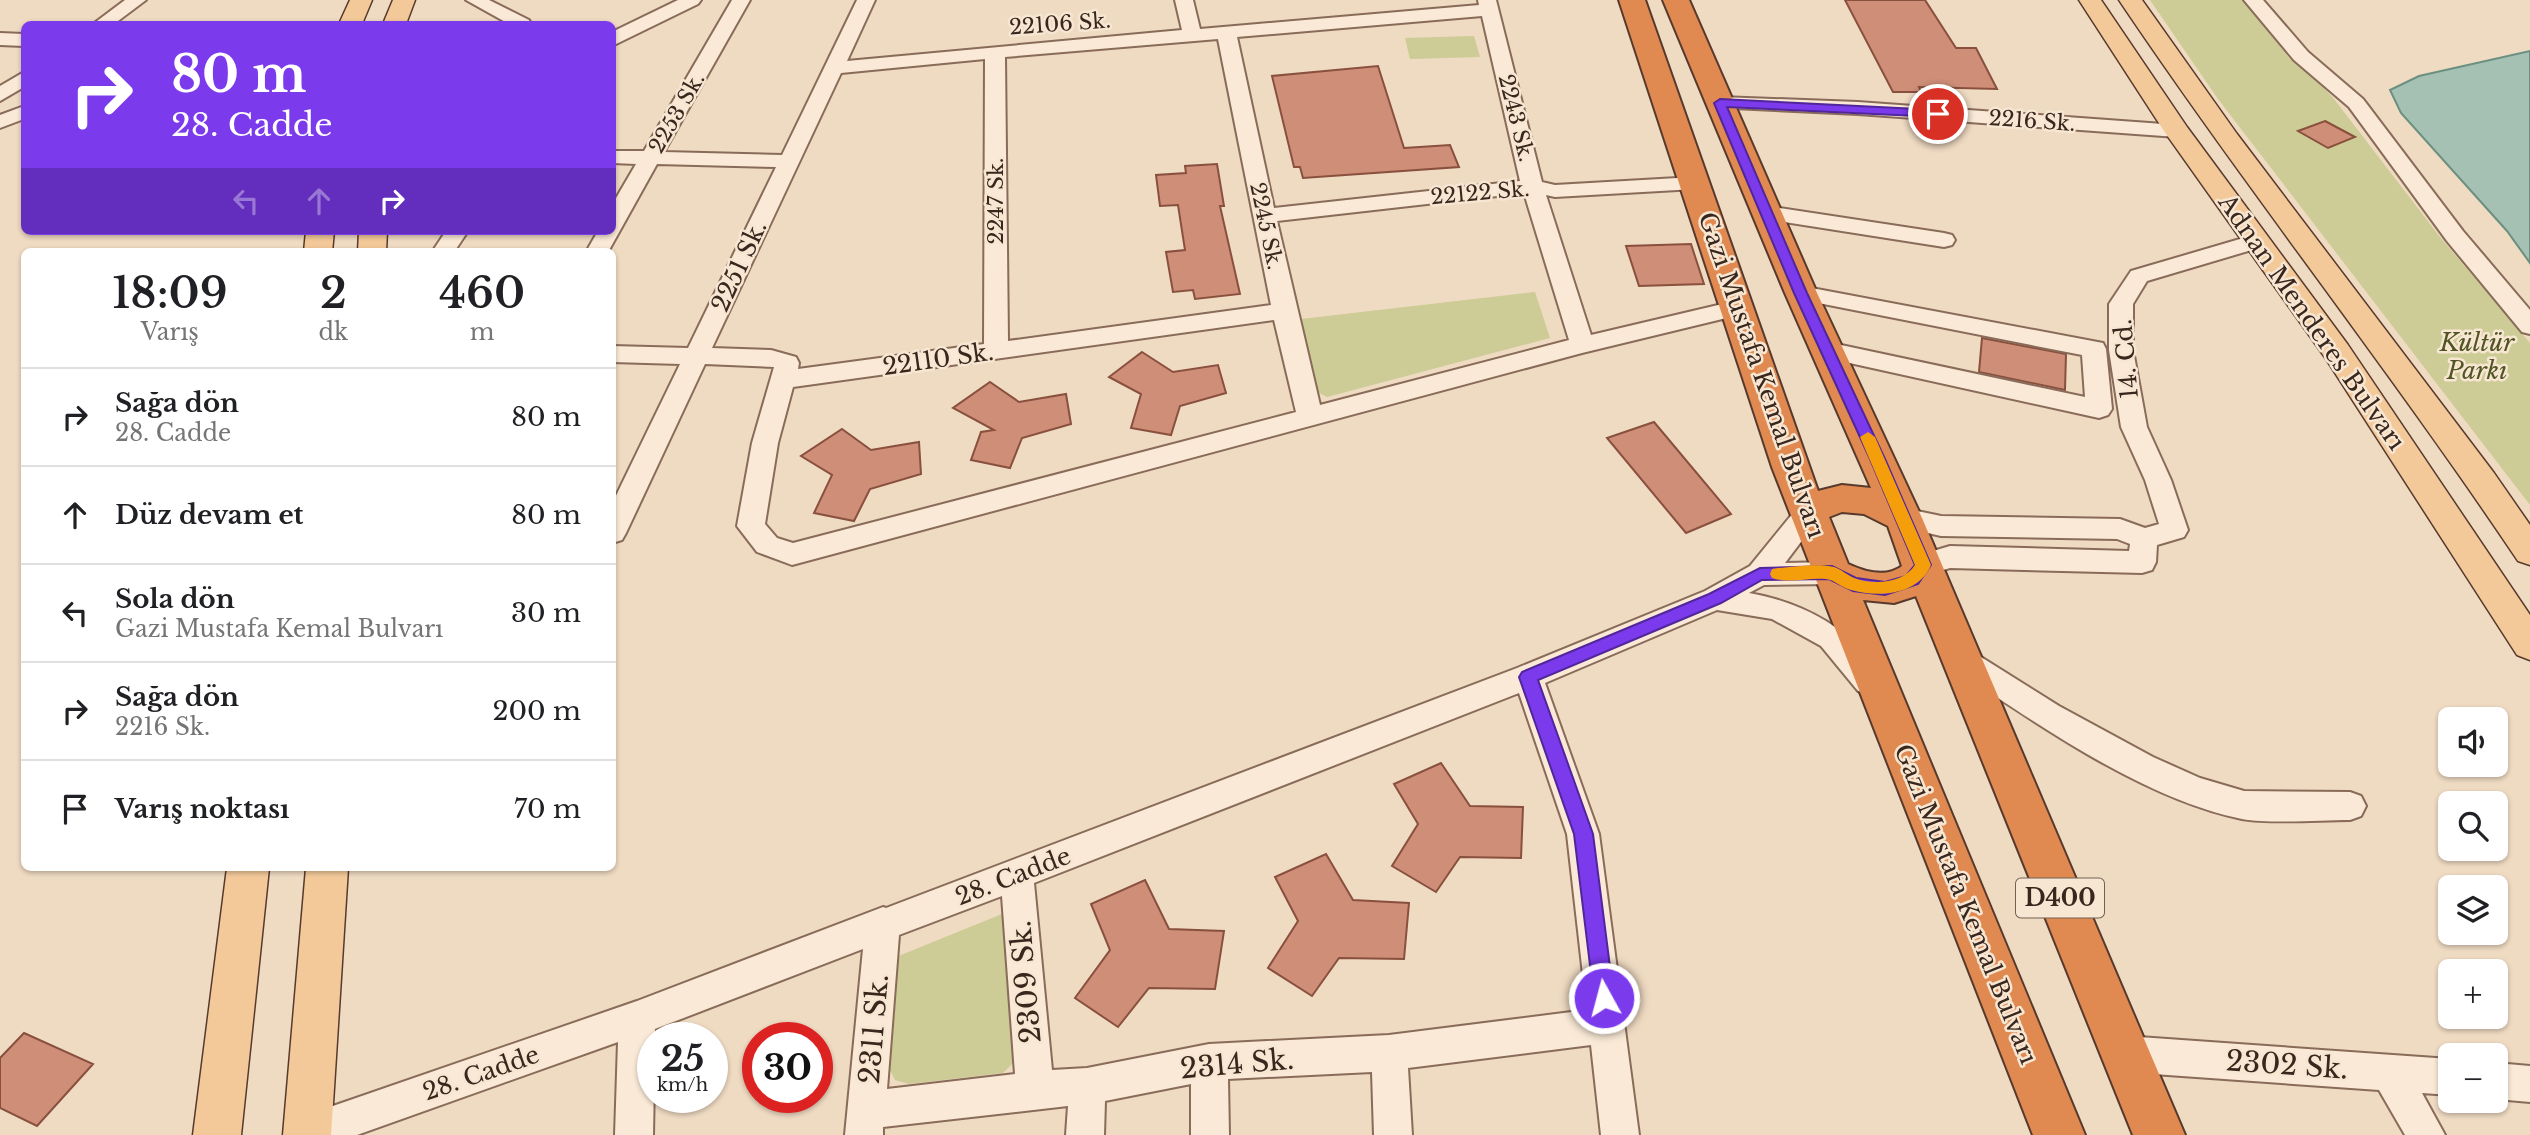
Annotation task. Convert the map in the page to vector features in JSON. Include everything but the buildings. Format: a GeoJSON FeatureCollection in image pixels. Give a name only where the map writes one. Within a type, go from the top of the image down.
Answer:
{"type":"FeatureCollection","features":[{"type":"Feature","properties":{"kind":"highway","name":"Gazi Mustafa Kemal Bulvarı"},"geometry":{"type":"LineString","coordinates":[[1632,0],[1735,309],[1808,514],[2059,1135]]}},
{"type":"Feature","properties":{"kind":"highway","name":"D400"},"geometry":{"type":"LineString","coordinates":[[1676,0],[1801,293],[1903,517],[2159,1135]]}},
{"type":"Feature","properties":{"kind":"highway"},"geometry":{"type":"LineString","coordinates":[[1808,514],[1817,505],[1846,498],[1879,504],[1903,517]]}},
{"type":"Feature","properties":{"kind":"highway"},"geometry":{"type":"LineString","coordinates":[[1832,573],[1853,584],[1885,588],[1912,580],[1923,565]]}},
{"type":"Feature","properties":{"kind":"main road"},"geometry":{"type":"LineString","coordinates":[[352,21],[360,0]]}},
{"type":"Feature","properties":{"kind":"main road"},"geometry":{"type":"LineString","coordinates":[[396,21],[404,0]]}},
{"type":"Feature","properties":{"kind":"main road","name":"Adnan Menderes Bulvarı"},"geometry":{"type":"LineString","coordinates":[[2090,0],[2177,131],[2337,352],[2530,645]]}},
{"type":"Feature","properties":{"kind":"main road","name":"Adnan Menderes Bulvarı"},"geometry":{"type":"LineString","coordinates":[[2130,0],[2193,96],[2379,338],[2530,552]]}},
{"type":"Feature","properties":{"kind":"main road"},"geometry":{"type":"LineString","coordinates":[[217,1135],[248,871]]}},
{"type":"Feature","properties":{"kind":"main road"},"geometry":{"type":"LineString","coordinates":[[306,1135],[327,871]]}},
{"type":"Feature","properties":{"kind":"street"},"geometry":{"type":"LineString","coordinates":[[106,21],[137,0]]}},
{"type":"Feature","properties":{"kind":"street"},"geometry":{"type":"LineString","coordinates":[[342,21],[360,0]]}},
{"type":"Feature","properties":{"kind":"street"},"geometry":{"type":"LineString","coordinates":[[475,0],[516,21]]}},
{"type":"Feature","properties":{"kind":"street","name":"2253 Sk."},"geometry":{"type":"LineString","coordinates":[[616,218],[741,0]]}},
{"type":"Feature","properties":{"kind":"street","name":"2251 Sk."},"geometry":{"type":"LineString","coordinates":[[616,525],[866,0]]}},
{"type":"Feature","properties":{"kind":"street"},"geometry":{"type":"LineString","coordinates":[[1184,0],[1194,37]]}},
{"type":"Feature","properties":{"kind":"street"},"geometry":{"type":"LineString","coordinates":[[2252,0],[2301,56],[2356,103],[2455,236],[2530,326]]}},
{"type":"Feature","properties":{"kind":"street"},"geometry":{"type":"LineString","coordinates":[[616,38],[679,2]]}},
{"type":"Feature","properties":{"kind":"street","name":"22106 Sk."},"geometry":{"type":"LineString","coordinates":[[833,68],[995,51],[1227,34],[1488,5]]}},
{"type":"Feature","properties":{"kind":"street","name":"2243 Sk."},"geometry":{"type":"LineString","coordinates":[[1488,5],[1532,186],[1582,345]]}},
{"type":"Feature","properties":{"kind":"street","name":"2245 Sk."},"geometry":{"type":"LineString","coordinates":[[1227,34],[1284,311],[1310,417]]}},
{"type":"Feature","properties":{"kind":"street"},"geometry":{"type":"LineString","coordinates":[[0,39],[21,40]]}},
{"type":"Feature","properties":{"kind":"street","name":"2247 Sk."},"geometry":{"type":"LineString","coordinates":[[995,51],[996,351]]}},
{"type":"Feature","properties":{"kind":"street"},"geometry":{"type":"LineString","coordinates":[[0,74],[21,64]]}},
{"type":"Feature","properties":{"kind":"street"},"geometry":{"type":"LineString","coordinates":[[0,95],[21,80]]}},
{"type":"Feature","properties":{"kind":"street","name":"2216 Sk."},"geometry":{"type":"LineString","coordinates":[[1720,103],[1858,108],[2177,131]]}},
{"type":"Feature","properties":{"kind":"street"},"geometry":{"type":"LineString","coordinates":[[0,109],[21,112]]}},
{"type":"Feature","properties":{"kind":"street"},"geometry":{"type":"LineString","coordinates":[[0,122],[21,113]]}},
{"type":"Feature","properties":{"kind":"street"},"geometry":{"type":"LineString","coordinates":[[616,157],[788,161]]}},
{"type":"Feature","properties":{"kind":"street","name":"22122 Sk."},"geometry":{"type":"LineString","coordinates":[[1264,216],[1532,186],[1555,191],[1695,183]]}},
{"type":"Feature","properties":{"kind":"street"},"geometry":{"type":"LineString","coordinates":[[1767,213],[1944,240]]}},
{"type":"Feature","properties":{"kind":"street","name":"14. Cd."},"geometry":{"type":"LineString","coordinates":[[2144,539],[2174,530],[2158,480],[2134,427],[2121,350],[2121,304],[2138,276],[2257,241]]}},
{"type":"Feature","properties":{"kind":"street"},"geometry":{"type":"LineString","coordinates":[[1801,293],[2094,349],[2099,409],[1827,350]]}},
{"type":"Feature","properties":{"kind":"street"},"geometry":{"type":"LineString","coordinates":[[616,354],[771,358],[787,363],[765,443],[751,526],[767,545],[792,554],[1582,345],[1735,309]]}},
{"type":"Feature","properties":{"kind":"street","name":"22110 Sk."},"geometry":{"type":"LineString","coordinates":[[782,380],[1284,311]]}},
{"type":"Feature","properties":{"kind":"street","name":"28. Cadde"},"geometry":{"type":"LineString","coordinates":[[306,1135],[637,1017],[1017,875],[1528,677],[1715,599],[1760,574],[1808,514]]}},
{"type":"Feature","properties":{"kind":"street"},"geometry":{"type":"LineString","coordinates":[[1903,517],[1941,526],[2120,529],[2144,539],[2142,562],[1950,557],[1923,565]]}},
{"type":"Feature","properties":{"kind":"street","name":"28. Cadde"},"geometry":{"type":"LineString","coordinates":[[1760,574],[1832,573]]}},
{"type":"Feature","properties":{"kind":"street"},"geometry":{"type":"LineString","coordinates":[[1715,599],[1778,609],[1831,638],[1882,697]]}},
{"type":"Feature","properties":{"kind":"street"},"geometry":{"type":"LineString","coordinates":[[1963,660],[2048,715],[2142,767],[2194,790],[2244,805],[2350,806]]}},
{"type":"Feature","properties":{"kind":"street"},"geometry":{"type":"LineString","coordinates":[[1528,677],[1583,834],[1620,1135]]}},
{"type":"Feature","properties":{"kind":"street","name":"2309 Sk."},"geometry":{"type":"LineString","coordinates":[[1017,875],[1035,1090]]}},
{"type":"Feature","properties":{"kind":"street","name":"2311 Sk."},"geometry":{"type":"LineString","coordinates":[[865,1123],[883,923]]}},
{"type":"Feature","properties":{"kind":"street"},"geometry":{"type":"LineString","coordinates":[[634,1135],[637,1017]]}},
{"type":"Feature","properties":{"kind":"street","name":"2314 Sk."},"geometry":{"type":"LineString","coordinates":[[865,1123],[1035,1090],[1087,1086],[1209,1062],[1389,1053],[1608,1025]]}},
{"type":"Feature","properties":{"kind":"street"},"geometry":{"type":"LineString","coordinates":[[1389,1053],[1393,1135]]}},
{"type":"Feature","properties":{"kind":"street","name":"2302 Sk."},"geometry":{"type":"LineString","coordinates":[[2125,1055],[2438,1076]]}},
{"type":"Feature","properties":{"kind":"street"},"geometry":{"type":"LineString","coordinates":[[1209,1062],[1210,1135]]}},
{"type":"Feature","properties":{"kind":"street"},"geometry":{"type":"LineString","coordinates":[[2389,1072],[2426,1135]]}},
{"type":"Feature","properties":{"kind":"street"},"geometry":{"type":"LineString","coordinates":[[2508,1082],[2530,1084]]}},
{"type":"Feature","properties":{"kind":"street"},"geometry":{"type":"LineString","coordinates":[[1085,1135],[1087,1086]]}},
{"type":"Feature","properties":{"kind":"green space","name":"Kültür Parkı"},"geometry":{"type":"Polygon","coordinates":[[[2150,0],[2243,0],[2289,58],[2315,78],[2334,99],[2440,237],[2530,343],[2530,505],[2218,99],[2150,0]]]}},
{"type":"Feature","properties":{"kind":"green space"},"geometry":{"type":"Polygon","coordinates":[[[1474,36],[1480,57],[1410,59],[1405,38],[1474,36]]]}},
{"type":"Feature","properties":{"kind":"green space"},"geometry":{"type":"Polygon","coordinates":[[[1535,292],[1550,338],[1327,397],[1316,391],[1301,319],[1535,292]]]}},
{"type":"Feature","properties":{"kind":"green space"},"geometry":{"type":"Polygon","coordinates":[[[1002,914],[1008,922],[1016,1053],[1013,1063],[1003,1073],[909,1084],[895,1080],[887,1064],[896,957],[1002,914]]]}},
{"type":"Feature","properties":{"kind":"shaded area"},"geometry":{"type":"Polygon","coordinates":[[[2530,51],[2530,263],[2507,231],[2401,113],[2390,90],[2419,76],[2530,51]]]}},
{"type":"Feature","properties":{"kind":"slow traffic"},"geometry":{"type":"LineString","coordinates":[[1778,574],[1832,573],[1853,584],[1885,588],[1912,580],[1920,572],[1923,565],[1868,437]]}},
{"type":"Feature","properties":{"kind":"route"},"geometry":{"type":"LineString","coordinates":[[1604,998],[1583,834],[1528,677],[1715,599],[1760,574],[1832,573],[1853,584],[1885,588],[1912,580],[1923,565],[1878,459],[1801,293],[1720,103],[1938,114]]}}]}
